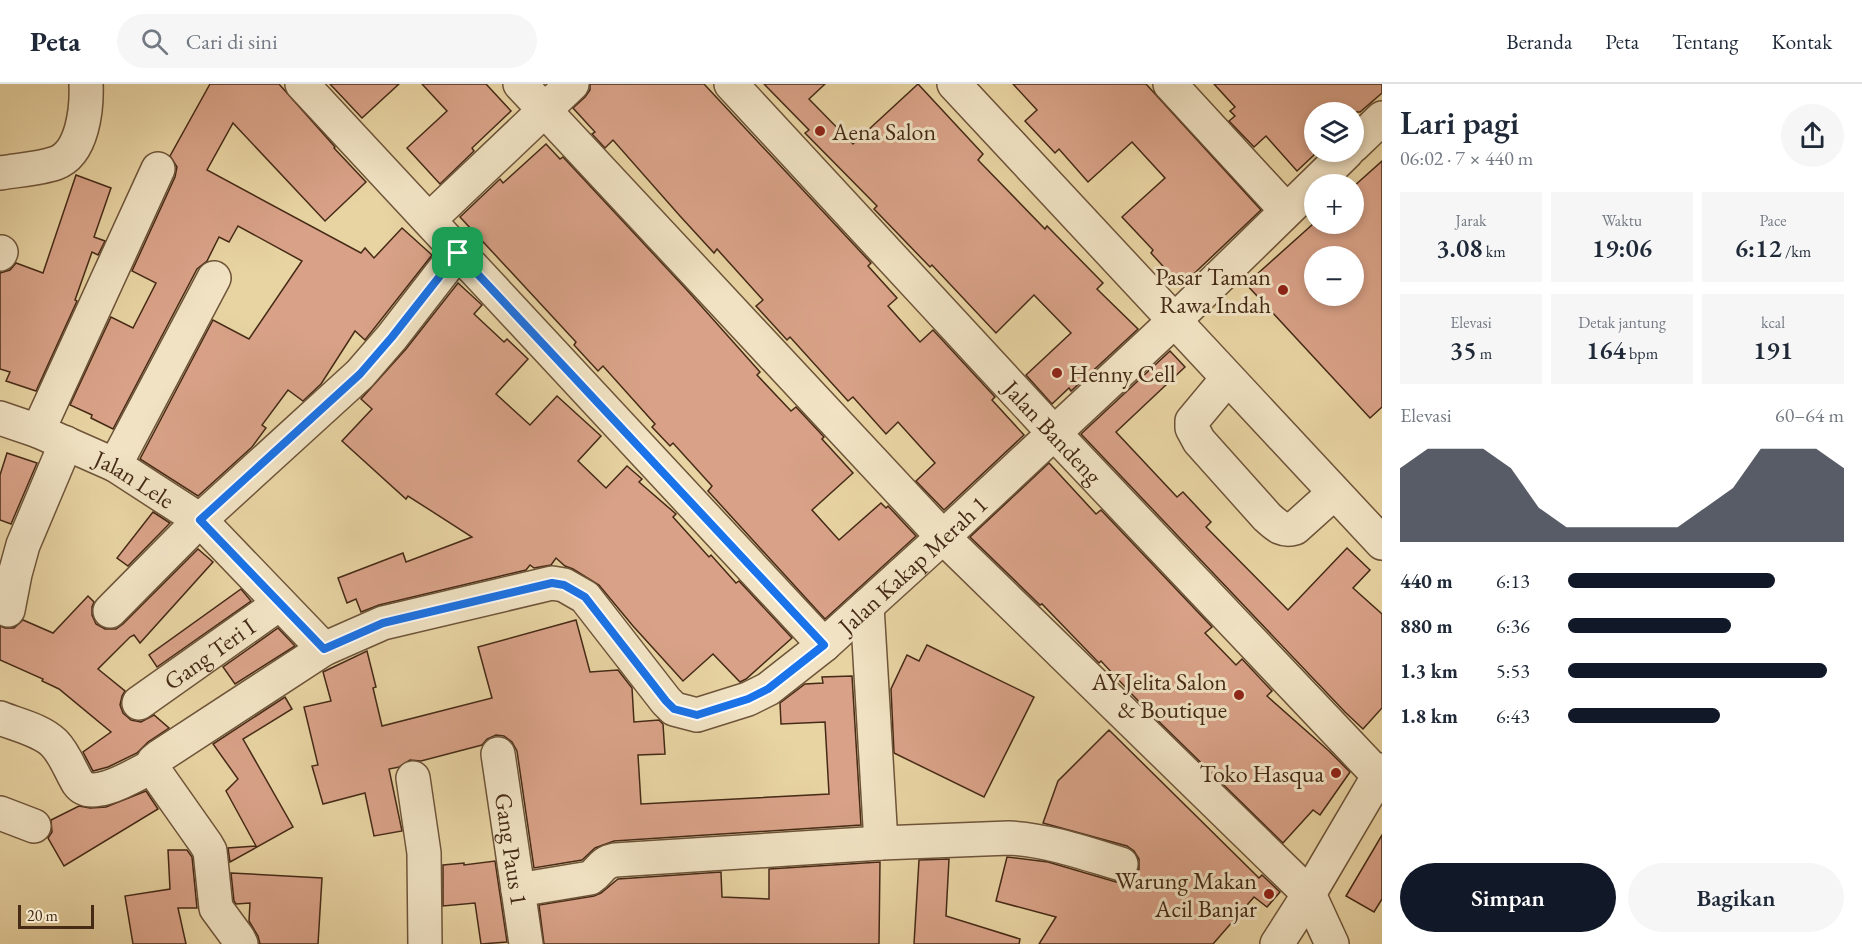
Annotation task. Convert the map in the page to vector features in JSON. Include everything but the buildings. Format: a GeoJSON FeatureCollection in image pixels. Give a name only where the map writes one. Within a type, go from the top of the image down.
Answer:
{"type":"FeatureCollection","features":[{"type":"Feature","properties":{"kind":"street"},"geometry":{"type":"LineString","coordinates":[[0,172],[57,163],[68,153],[75,144],[81,129],[86,84]]}},
{"type":"Feature","properties":{"kind":"street"},"geometry":{"type":"LineString","coordinates":[[302,84],[824,645]]}},
{"type":"Feature","properties":{"kind":"street"},"geometry":{"type":"LineString","coordinates":[[520,84],[943,537],[1309,894],[1332,944]]}},
{"type":"Feature","properties":{"kind":"street"},"geometry":{"type":"LineString","coordinates":[[429,220],[572,84]]}},
{"type":"Feature","properties":{"kind":"street","name":"Jalan Bandeng"},"geometry":{"type":"LineString","coordinates":[[731,84],[1054,433],[1380,773]]}},
{"type":"Feature","properties":{"kind":"street"},"geometry":{"type":"LineString","coordinates":[[954,84],[1382,543]]}},
{"type":"Feature","properties":{"kind":"street"},"geometry":{"type":"LineString","coordinates":[[1170,84],[1286,210]]}},
{"type":"Feature","properties":{"kind":"street"},"geometry":{"type":"LineString","coordinates":[[1364,135],[1382,118]]}},
{"type":"Feature","properties":{"kind":"street","name":"Jalan Kakap Merah 1"},"geometry":{"type":"LineString","coordinates":[[0,718],[53,742],[59,748],[79,784],[88,790],[100,790],[153,766],[154,761],[160,756],[324,649],[383,623],[552,583],[564,585],[585,597],[674,709],[697,715],[748,699],[768,689],[824,645],[943,537],[1173,321],[1336,162]]}},
{"type":"Feature","properties":{"kind":"street"},"geometry":{"type":"LineString","coordinates":[[8,610],[15,574],[52,437],[158,169]]}},
{"type":"Feature","properties":{"kind":"street"},"geometry":{"type":"LineString","coordinates":[[110,611],[200,520],[360,374],[458,253]]}},
{"type":"Feature","properties":{"kind":"street"},"geometry":{"type":"LineString","coordinates":[[115,465],[214,278]]}},
{"type":"Feature","properties":{"kind":"street"},"geometry":{"type":"LineString","coordinates":[[1227,379],[1192,421],[1192,428],[1199,441],[1267,517],[1280,528],[1286,530],[1295,528],[1334,492]]}},
{"type":"Feature","properties":{"kind":"street","name":"Jalan Lele"},"geometry":{"type":"LineString","coordinates":[[0,418],[52,437],[115,465],[200,520],[324,649]]}},
{"type":"Feature","properties":{"kind":"street","name":"Gang Teri I"},"geometry":{"type":"LineString","coordinates":[[139,703],[279,604]]}},
{"type":"Feature","properties":{"kind":"street"},"geometry":{"type":"LineString","coordinates":[[867,606],[881,843]]}},
{"type":"Feature","properties":{"kind":"street","name":"Gang Paus 1"},"geometry":{"type":"LineString","coordinates":[[498,754],[526,944]]}},
{"type":"Feature","properties":{"kind":"street"},"geometry":{"type":"LineString","coordinates":[[153,766],[210,851],[216,908],[241,944]]}},
{"type":"Feature","properties":{"kind":"street"},"geometry":{"type":"LineString","coordinates":[[1284,940],[1380,773]]}},
{"type":"Feature","properties":{"kind":"street"},"geometry":{"type":"LineString","coordinates":[[413,778],[424,854],[425,944]]}},
{"type":"Feature","properties":{"kind":"street"},"geometry":{"type":"LineString","coordinates":[[0,813],[34,826]]}},
{"type":"Feature","properties":{"kind":"street"},"geometry":{"type":"LineString","coordinates":[[518,890],[590,878],[595,875],[603,863],[615,860],[881,843],[1029,839],[1047,842],[1121,864]]}},
{"type":"Feature","properties":{"kind":"place","name":"Aena Salon"},"geometry":{"type":"Point","coordinates":[820,131]}},
{"type":"Feature","properties":{"kind":"place","name":"Pasar Taman Rawa Indah"},"geometry":{"type":"Point","coordinates":[1283,290]}},
{"type":"Feature","properties":{"kind":"place","name":"Henny Cell"},"geometry":{"type":"Point","coordinates":[1057,373]}},
{"type":"Feature","properties":{"kind":"place","name":"AY Jelita Salon & Boutique"},"geometry":{"type":"Point","coordinates":[1239,695]}},
{"type":"Feature","properties":{"kind":"place","name":"Toko Hasqua"},"geometry":{"type":"Point","coordinates":[1336,773]}},
{"type":"Feature","properties":{"kind":"place","name":"Warung Makan Acil Banjar"},"geometry":{"type":"Point","coordinates":[1269,894]}},
{"type":"Feature","properties":{"kind":"route"},"geometry":{"type":"LineString","coordinates":[[458,253],[580,383],[824,645],[768,689],[748,699],[697,715],[674,709],[585,597],[564,585],[552,583],[383,623],[324,649],[200,520],[360,374],[458,253]]}}]}
